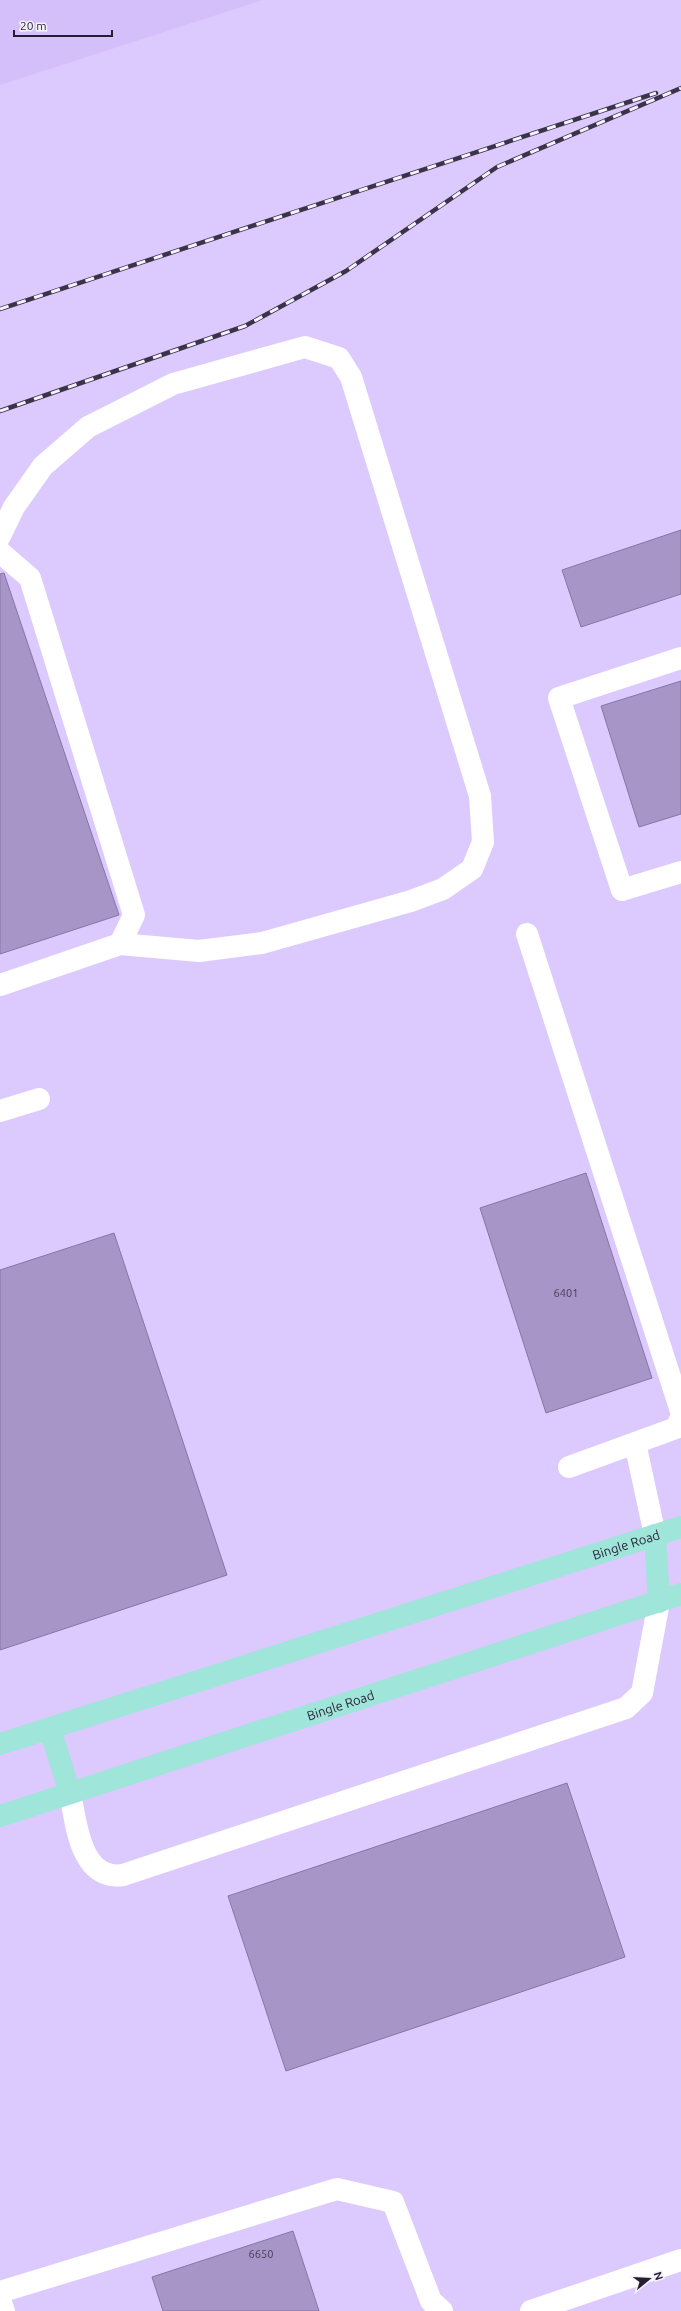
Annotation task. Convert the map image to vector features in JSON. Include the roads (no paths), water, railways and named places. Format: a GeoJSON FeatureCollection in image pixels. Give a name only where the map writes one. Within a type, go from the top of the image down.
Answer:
{"type":"FeatureCollection","features":[{"type":"Feature","properties":{"kind":"main road","name":"Bingle Road"},"geometry":{"type":"LineString","coordinates":[[0,1744],[681,1527]]}},
{"type":"Feature","properties":{"kind":"main road"},"geometry":{"type":"LineString","coordinates":[[655,1535],[659,1602]]}},
{"type":"Feature","properties":{"kind":"main road","name":"Bingle Road"},"geometry":{"type":"LineString","coordinates":[[0,1816],[681,1594]]}},
{"type":"Feature","properties":{"kind":"main road"},"geometry":{"type":"LineString","coordinates":[[50,1729],[70,1792]]}},
{"type":"Feature","properties":{"kind":"lane"},"geometry":{"type":"LineString","coordinates":[[0,536],[14,507],[43,466],[88,427],[173,384],[305,347],[339,358],[351,376],[480,796],[483,842],[472,869],[443,889],[410,901],[262,943],[199,951],[120,944],[0,984]]}},
{"type":"Feature","properties":{"kind":"lane"},"geometry":{"type":"LineString","coordinates":[[0,552],[30,578],[134,915],[120,944]]}},
{"type":"Feature","properties":{"kind":"lane"},"geometry":{"type":"LineString","coordinates":[[681,658],[559,698],[622,890],[681,872]]}},
{"type":"Feature","properties":{"kind":"lane"},"geometry":{"type":"LineString","coordinates":[[527,934],[681,1411]]}},
{"type":"Feature","properties":{"kind":"lane"},"geometry":{"type":"LineString","coordinates":[[0,1111],[39,1099]]}},
{"type":"Feature","properties":{"kind":"lane"},"geometry":{"type":"LineString","coordinates":[[569,1467],[676,1428],[681,1418]]}},
{"type":"Feature","properties":{"kind":"lane"},"geometry":{"type":"LineString","coordinates":[[635,1443],[655,1535]]}},
{"type":"Feature","properties":{"kind":"lane"},"geometry":{"type":"LineString","coordinates":[[70,1792],[81,1846],[85,1855],[99,1869],[107,1874],[123,1875],[626,1708],[642,1693],[659,1602]]}},
{"type":"Feature","properties":{"kind":"lane"},"geometry":{"type":"LineString","coordinates":[[0,2292],[337,2189],[393,2202],[431,2301],[442,2311]]}},
{"type":"Feature","properties":{"kind":"lane"},"geometry":{"type":"LineString","coordinates":[[531,2311],[681,2260]]}},
{"type":"Feature","properties":{"kind":"lane"},"geometry":{"type":"LineString","coordinates":[[0,2300],[4,2311]]}},
{"type":"Feature","properties":{"kind":"railway"},"geometry":{"type":"LineString","coordinates":[[0,411],[245,326],[346,271],[497,167],[681,88]]}},
{"type":"Feature","properties":{"kind":"railway"},"geometry":{"type":"LineString","coordinates":[[0,309],[656,93]]}}]}
